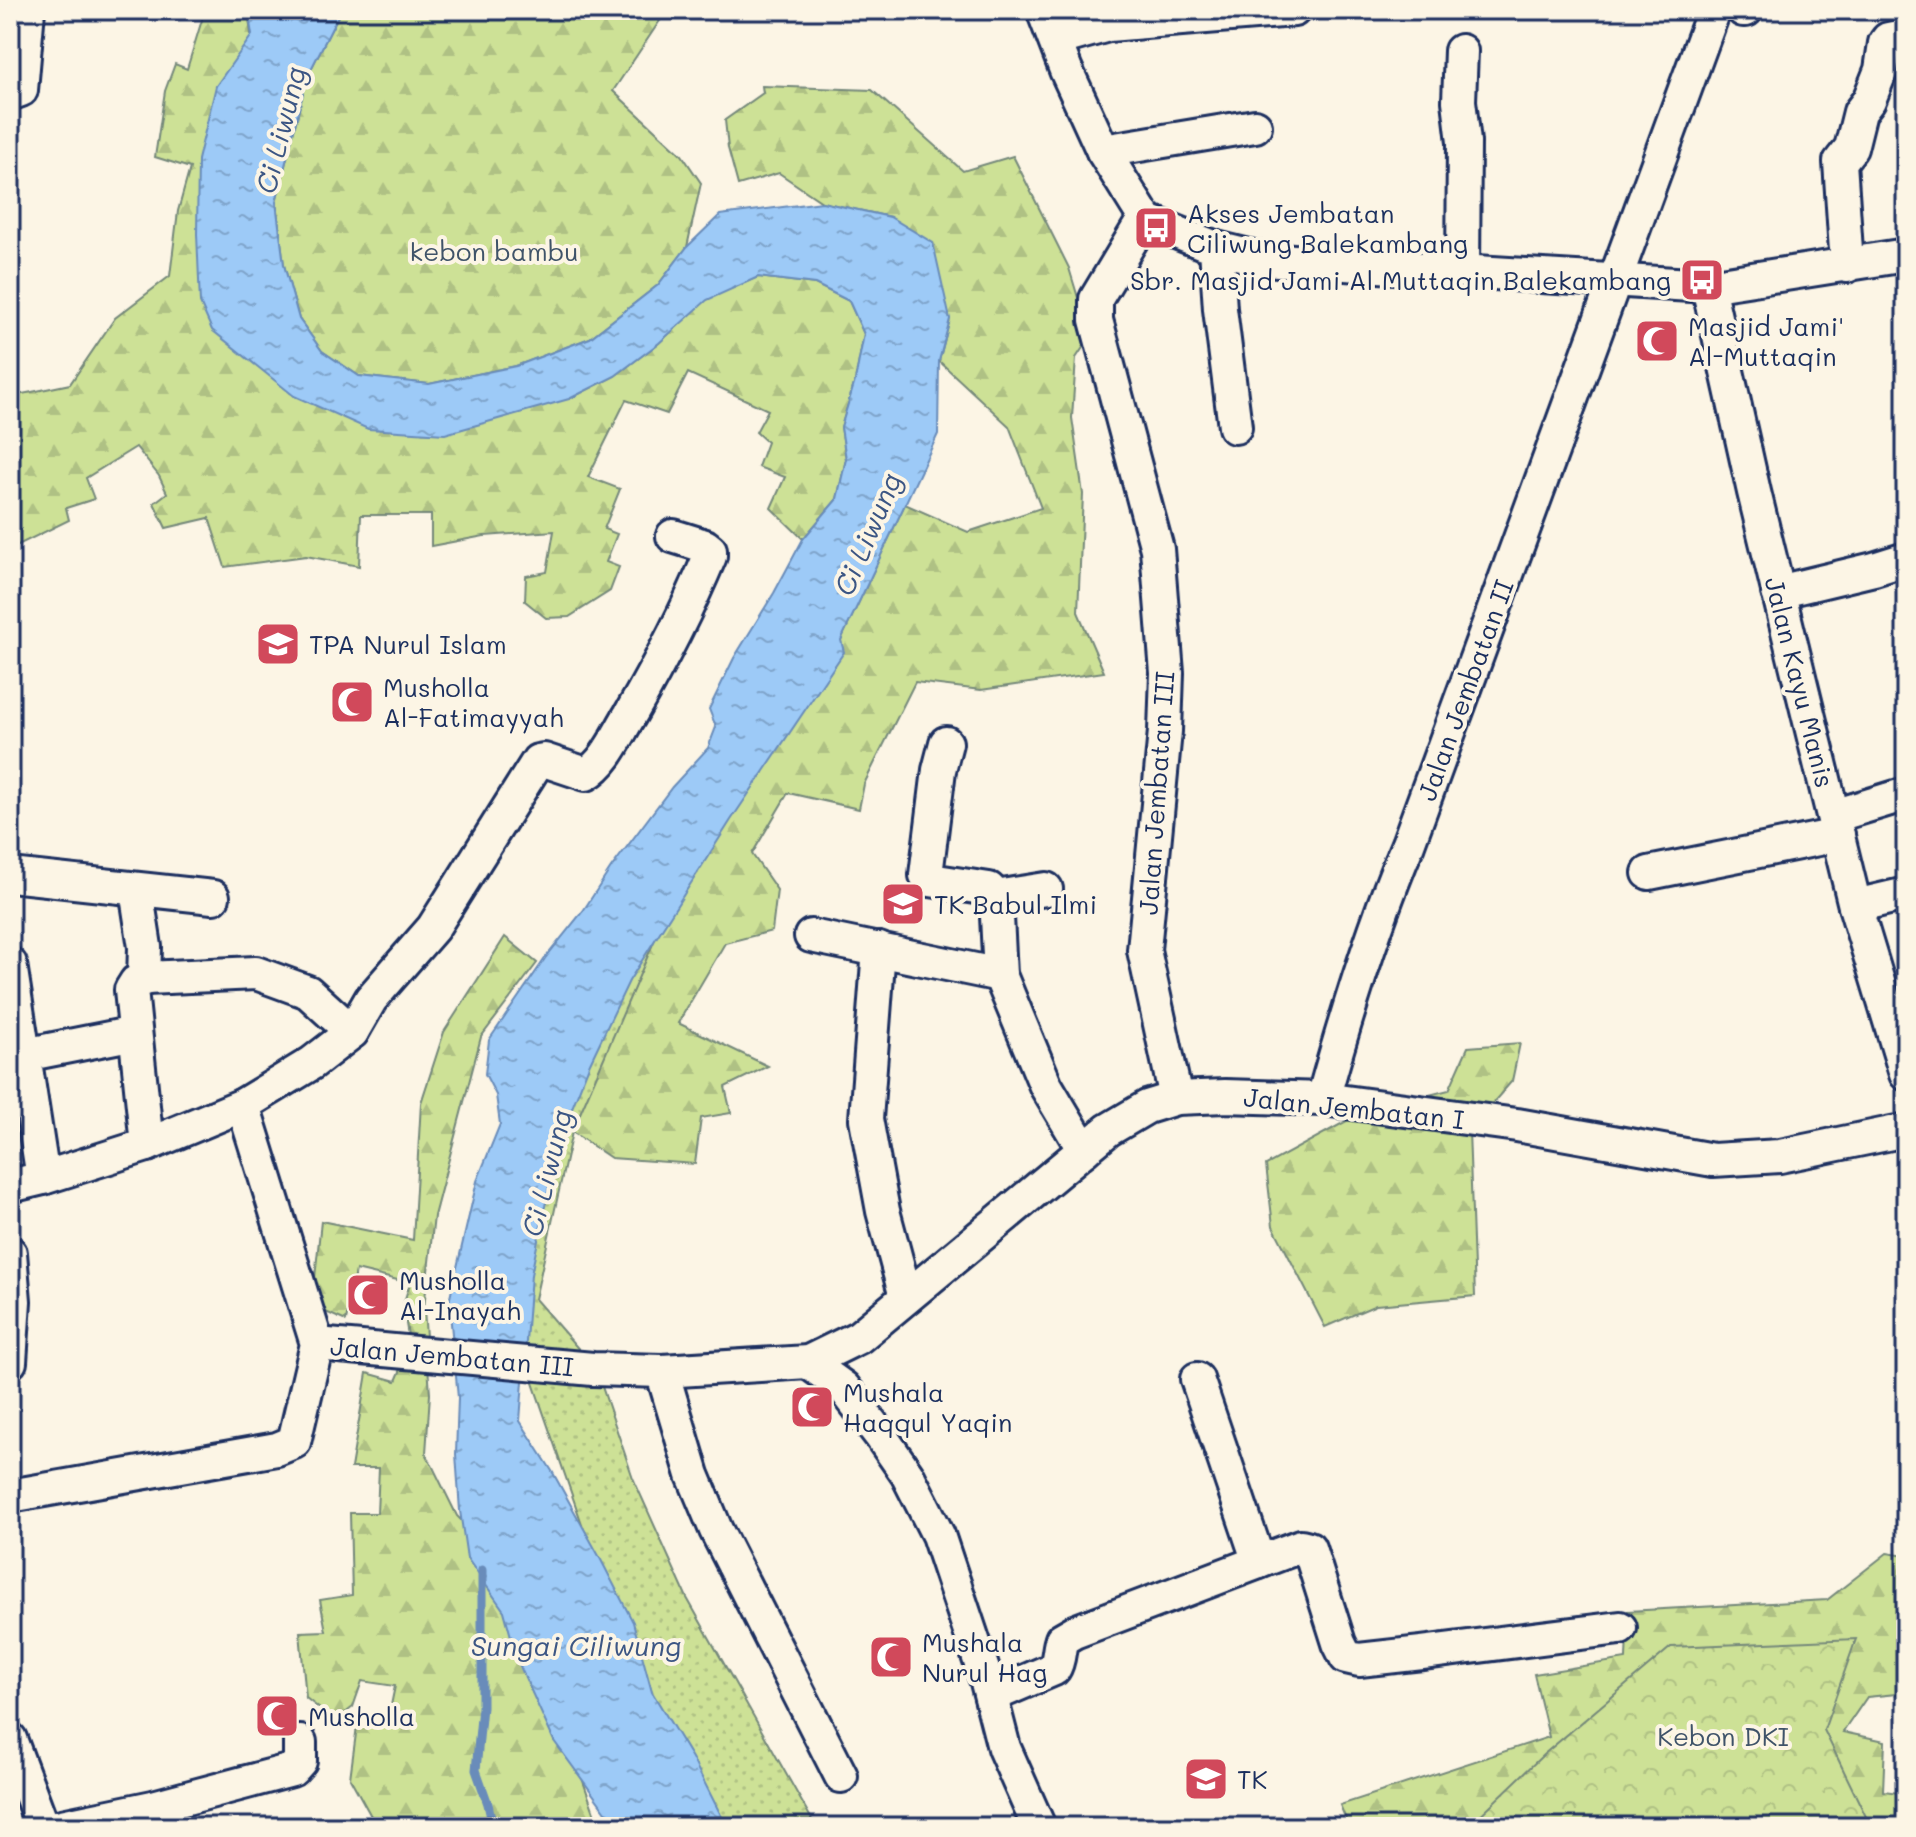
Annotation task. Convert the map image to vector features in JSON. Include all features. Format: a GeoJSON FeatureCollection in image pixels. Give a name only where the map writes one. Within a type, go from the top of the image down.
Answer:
{"type":"FeatureCollection","features":[{"type":"Feature","properties":{"kind":"street"},"geometry":{"type":"LineString","coordinates":[[10,94],[21,90],[28,10]]}},
{"type":"Feature","properties":{"kind":"street"},"geometry":{"type":"LineString","coordinates":[[1043,10],[1103,151],[1146,220],[1216,248],[1261,259],[1708,286],[1906,255]]}},
{"type":"Feature","properties":{"kind":"street"},"geometry":{"type":"LineString","coordinates":[[1058,40],[1108,25],[1294,10]]}},
{"type":"Feature","properties":{"kind":"street","name":"Jalan Jembatan II"},"geometry":{"type":"LineString","coordinates":[[1323,1099],[1382,903],[1408,844],[1714,10]]}},
{"type":"Feature","properties":{"kind":"street"},"geometry":{"type":"LineString","coordinates":[[1847,266],[1840,162],[1831,154],[1851,148],[1860,112],[1869,100],[1881,70],[1885,43],[1888,39],[1906,35]]}},
{"type":"Feature","properties":{"kind":"street"},"geometry":{"type":"LineString","coordinates":[[1461,51],[1459,101],[1464,142],[1463,271]]}},
{"type":"Feature","properties":{"kind":"street"},"geometry":{"type":"LineString","coordinates":[[1103,151],[1255,126]]}},
{"type":"Feature","properties":{"kind":"street","name":"Jalan Jembatan III"},"geometry":{"type":"LineString","coordinates":[[1146,220],[1096,299],[1096,320],[1157,549],[1167,673],[1165,731],[1144,950],[1176,1098]]}},
{"type":"Feature","properties":{"kind":"street"},"geometry":{"type":"LineString","coordinates":[[1216,248],[1220,309],[1235,427]]}},
{"type":"Feature","properties":{"kind":"street","name":"Jalan Kayu Manis"},"geometry":{"type":"LineString","coordinates":[[1708,286],[1778,592],[1855,906],[1906,1074]]}},
{"type":"Feature","properties":{"kind":"street"},"geometry":{"type":"LineString","coordinates":[[10,1186],[147,1145],[243,1105],[312,1063],[352,1032],[371,999],[433,928],[538,761],[544,760],[586,774],[612,745],[685,615],[710,556],[710,550],[705,546],[673,536]]}},
{"type":"Feature","properties":{"kind":"street"},"geometry":{"type":"LineString","coordinates":[[1778,592],[1906,559]]}},
{"type":"Feature","properties":{"kind":"street"},"geometry":{"type":"LineString","coordinates":[[946,743],[939,770],[926,875],[930,880],[989,889],[996,897],[1000,975],[1046,1086],[1084,1150]]}},
{"type":"Feature","properties":{"kind":"street"},"geometry":{"type":"LineString","coordinates":[[1649,873],[1836,826],[1906,794]]}},
{"type":"Feature","properties":{"kind":"street"},"geometry":{"type":"LineString","coordinates":[[10,875],[213,897]]}},
{"type":"Feature","properties":{"kind":"street"},"geometry":{"type":"LineString","coordinates":[[136,889],[145,947],[144,979]]}},
{"type":"Feature","properties":{"kind":"street"},"geometry":{"type":"LineString","coordinates":[[996,897],[1046,889]]}},
{"type":"Feature","properties":{"kind":"street"},"geometry":{"type":"LineString","coordinates":[[1855,906],[1906,894]]}},
{"type":"Feature","properties":{"kind":"street"},"geometry":{"type":"LineString","coordinates":[[811,936],[1000,975]]}},
{"type":"Feature","properties":{"kind":"street"},"geometry":{"type":"LineString","coordinates":[[879,949],[866,1119],[883,1211],[906,1297]]}},
{"type":"Feature","properties":{"kind":"street"},"geometry":{"type":"LineString","coordinates":[[10,964],[43,1178]]}},
{"type":"Feature","properties":{"kind":"street"},"geometry":{"type":"LineString","coordinates":[[147,1145],[131,990],[136,982],[256,973],[308,992],[352,1032]]}},
{"type":"Feature","properties":{"kind":"street"},"geometry":{"type":"LineString","coordinates":[[24,1055],[135,1033]]}},
{"type":"Feature","properties":{"kind":"street","name":"Jalan Jembatan I"},"geometry":{"type":"LineString","coordinates":[[596,1369],[662,1371],[808,1362],[859,1337],[1108,1130],[1147,1107],[1176,1098],[1323,1099],[1517,1125],[1713,1160],[1780,1156],[1906,1130]]}},
{"type":"Feature","properties":{"kind":"street","name":"Jalan Jembatan III"},"geometry":{"type":"LineString","coordinates":[[243,1105],[317,1344],[596,1369]]}},
{"type":"Feature","properties":{"kind":"street"},"geometry":{"type":"LineString","coordinates":[[10,1253],[14,1301],[10,1362]]}},
{"type":"Feature","properties":{"kind":"street"},"geometry":{"type":"LineString","coordinates":[[10,1496],[290,1445],[297,1436],[317,1344]]}},
{"type":"Feature","properties":{"kind":"street"},"geometry":{"type":"LineString","coordinates":[[808,1362],[844,1388],[907,1474],[938,1535],[991,1696],[1004,1748],[1039,1827]]}},
{"type":"Feature","properties":{"kind":"street"},"geometry":{"type":"LineString","coordinates":[[662,1371],[693,1475],[716,1530],[841,1776]]}},
{"type":"Feature","properties":{"kind":"street"},"geometry":{"type":"LineString","coordinates":[[1197,1379],[1259,1562]]}},
{"type":"Feature","properties":{"kind":"street"},"geometry":{"type":"LineString","coordinates":[[991,1696],[1054,1669],[1059,1662],[1058,1650],[1062,1639],[1074,1632],[1294,1547],[1309,1548],[1346,1657],[1359,1660],[1620,1628]]}},
{"type":"Feature","properties":{"kind":"street"},"geometry":{"type":"LineString","coordinates":[[10,1739],[43,1827]]}},
{"type":"Feature","properties":{"kind":"street"},"geometry":{"type":"LineString","coordinates":[[57,1827],[153,1807],[296,1769],[300,1761],[300,1742]]}},
{"type":"Feature","properties":{"kind":"green space"},"geometry":{"type":"Polygon","coordinates":[[[205,10],[248,10],[295,395],[569,399],[615,376],[659,343],[707,299],[758,277],[815,284],[849,301],[864,334],[855,381],[841,427],[846,459],[837,499],[803,539],[771,508],[785,477],[758,467],[767,442],[756,432],[768,410],[688,373],[667,414],[626,400],[588,477],[620,489],[604,529],[617,534],[606,562],[619,567],[610,591],[569,617],[546,618],[525,601],[526,576],[547,572],[554,531],[484,536],[431,546],[431,515],[361,515],[359,566],[306,556],[225,567],[209,518],[166,528],[154,503],[167,493],[159,476],[136,447],[86,478],[94,499],[66,508],[69,520],[10,549],[10,416],[17,395],[70,384],[115,318],[170,276],[178,211],[190,168],[155,157],[165,91],[175,64],[187,69],[205,10]]]}},
{"type":"Feature","properties":{"kind":"green space","name":"kebon bambu"},"geometry":{"type":"Polygon","coordinates":[[[341,10],[667,10],[613,91],[682,155],[701,183],[687,247],[658,285],[590,338],[516,366],[429,384],[359,376],[322,351],[299,319],[284,265],[276,202],[307,77],[341,10]]]}},
{"type":"Feature","properties":{"kind":"green space"},"geometry":{"type":"Polygon","coordinates":[[[762,86],[872,90],[963,171],[1013,156],[1069,268],[1090,337],[1076,358],[1072,418],[1083,494],[1078,612],[1104,672],[981,690],[915,682],[864,784],[859,809],[788,793],[752,854],[777,890],[772,931],[725,943],[678,1023],[768,1066],[725,1087],[731,1113],[701,1118],[695,1164],[611,1158],[572,1132],[677,888],[841,640],[905,504],[968,532],[1041,508],[1009,426],[939,361],[950,319],[890,217],[822,202],[779,173],[738,185],[728,148],[725,120],[763,93],[762,86]]]}},
{"type":"Feature","properties":{"kind":"green space"},"geometry":{"type":"Polygon","coordinates":[[[810,675],[572,1132],[535,1299],[596,1369],[633,1478],[687,1598],[816,1827],[727,1827],[658,1720],[599,1573],[523,1354],[500,1317],[549,1093],[810,675]]]}},
{"type":"Feature","properties":{"kind":"green space"},"geometry":{"type":"Polygon","coordinates":[[[505,937],[537,963],[481,1037],[434,1216],[424,1308],[430,1394],[426,1453],[457,1516],[515,1576],[595,1815],[617,1827],[377,1827],[350,1778],[357,1726],[387,1725],[395,1686],[362,1681],[353,1707],[335,1721],[306,1698],[300,1632],[326,1631],[320,1600],[352,1595],[350,1513],[377,1513],[379,1468],[351,1468],[367,1373],[396,1381],[410,1348],[403,1305],[410,1283],[356,1270],[346,1321],[312,1306],[321,1221],[413,1240],[421,1103],[444,1032],[505,937]]]}},
{"type":"Feature","properties":{"kind":"green space"},"geometry":{"type":"Polygon","coordinates":[[[1520,1043],[1512,1081],[1469,1130],[1475,1296],[1376,1305],[1325,1327],[1273,1226],[1266,1165],[1363,1112],[1449,1090],[1468,1047],[1520,1043]]]}},
{"type":"Feature","properties":{"kind":"green space"},"geometry":{"type":"Polygon","coordinates":[[[1887,1553],[1906,1556],[1906,1693],[1867,1697],[1843,1732],[1885,1741],[1883,1791],[1906,1794],[1906,1827],[1349,1827],[1340,1805],[1549,1737],[1534,1674],[1626,1659],[1628,1611],[1827,1600],[1887,1553]]]}},
{"type":"Feature","properties":{"kind":"green space","name":"Kebon DKI"},"geometry":{"type":"Polygon","coordinates":[[[1856,1639],[1824,1730],[1871,1827],[1468,1827],[1543,1755],[1671,1647],[1856,1639]]]}},
{"type":"Feature","properties":{"kind":"water","name":"Sungai Ciliwung"},"geometry":{"type":"Polygon","coordinates":[[[248,10],[341,10],[307,77],[276,202],[284,265],[299,319],[322,351],[359,376],[429,384],[516,366],[590,338],[658,285],[687,247],[720,215],[822,202],[890,217],[933,243],[950,319],[939,361],[938,434],[841,640],[844,652],[731,820],[629,981],[590,1063],[558,1143],[531,1275],[520,1421],[552,1471],[633,1622],[652,1692],[692,1758],[727,1827],[617,1827],[554,1741],[518,1662],[504,1611],[467,1558],[460,1511],[456,1454],[458,1398],[449,1302],[477,1181],[500,1124],[496,1095],[485,1074],[489,1040],[611,868],[672,787],[708,748],[716,727],[709,709],[734,658],[803,539],[837,499],[846,459],[841,427],[855,381],[864,334],[849,301],[815,284],[758,277],[707,300],[659,343],[615,376],[569,399],[445,434],[368,429],[294,396],[212,330],[200,303],[198,160],[216,86],[252,35],[248,10]]]}},
{"type":"Feature","properties":{"kind":"waterway"},"geometry":{"type":"LineString","coordinates":[[482,1570],[482,1707],[476,1770],[493,1827]]}},
{"type":"Feature","properties":{"kind":"place","name":"Akses Jembatan Ciliwung Balekambang"},"geometry":{"type":"Point","coordinates":[1156,228]}},
{"type":"Feature","properties":{"kind":"place","name":"Sbr. Masjid Jami Al Muttaqin Balekambang"},"geometry":{"type":"Point","coordinates":[1702,280]}},
{"type":"Feature","properties":{"kind":"place","name":"Masjid Jami' Al-Muttaqin"},"geometry":{"type":"Point","coordinates":[1657,341]}},
{"type":"Feature","properties":{"kind":"place","name":"TPA Nurul Islam"},"geometry":{"type":"Point","coordinates":[278,644]}},
{"type":"Feature","properties":{"kind":"place","name":"Musholla Al-Fatimayyah"},"geometry":{"type":"Point","coordinates":[352,702]}},
{"type":"Feature","properties":{"kind":"place","name":"TK Babul Ilmi"},"geometry":{"type":"Point","coordinates":[903,904]}},
{"type":"Feature","properties":{"kind":"place","name":"Musholla Al-Inayah"},"geometry":{"type":"Point","coordinates":[368,1295]}},
{"type":"Feature","properties":{"kind":"place","name":"Mushala Haqqul Yaqin"},"geometry":{"type":"Point","coordinates":[812,1407]}},
{"type":"Feature","properties":{"kind":"place","name":"Mushala Nurul Hag"},"geometry":{"type":"Point","coordinates":[891,1657]}},
{"type":"Feature","properties":{"kind":"place","name":"Musholla"},"geometry":{"type":"Point","coordinates":[277,1716]}},
{"type":"Feature","properties":{"kind":"place","name":"TK"},"geometry":{"type":"Point","coordinates":[1206,1779]}},
{"type":"Feature","properties":{"kind":"water label","name":"Ci Liwung"},"geometry":{"type":"Point","coordinates":[280,130]}},
{"type":"Feature","properties":{"kind":"water label","name":"Ci Liwung"},"geometry":{"type":"Point","coordinates":[867,534]}},
{"type":"Feature","properties":{"kind":"water label","name":"Ci Liwung"},"geometry":{"type":"Point","coordinates":[546,1173]}}]}
